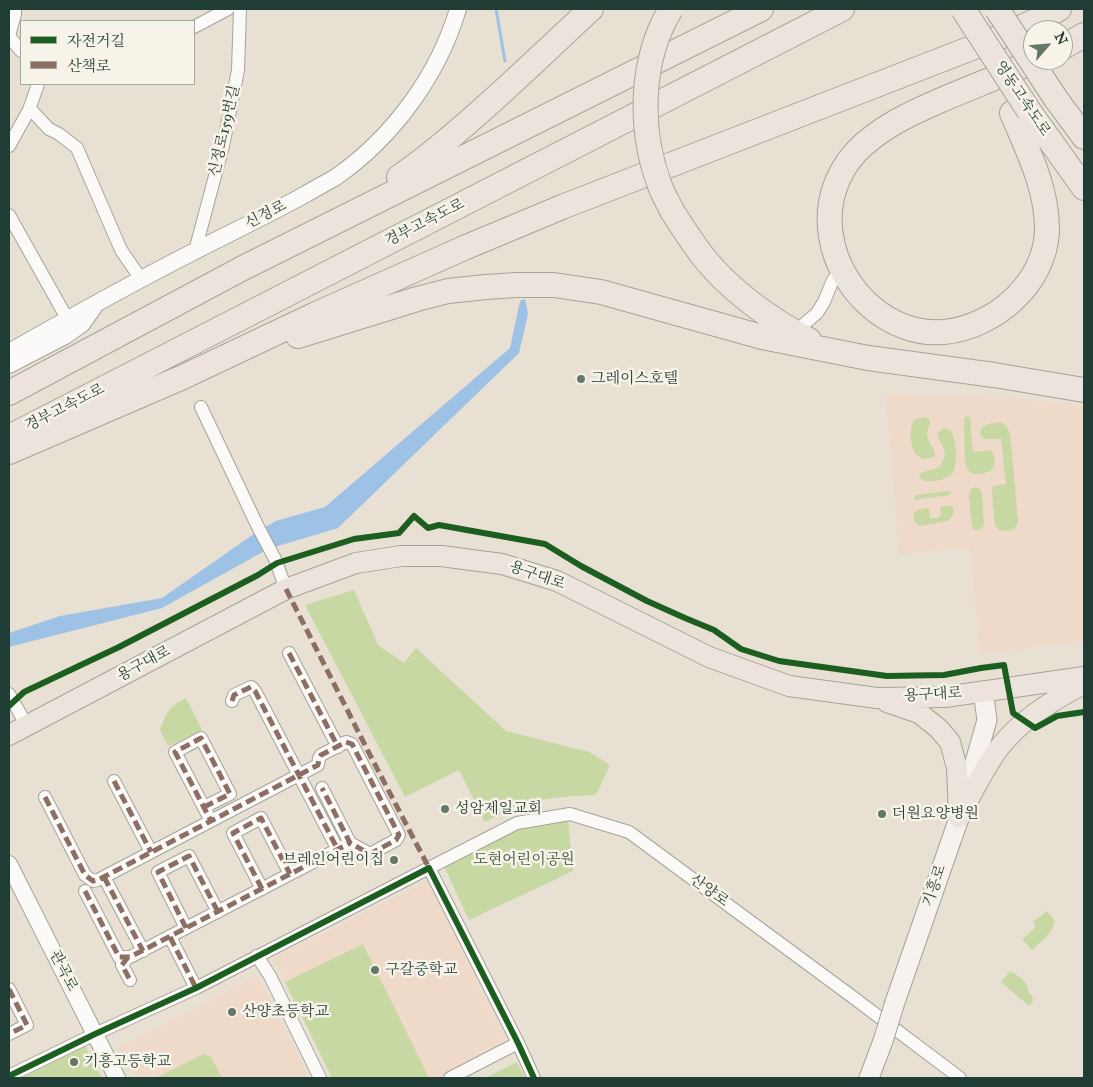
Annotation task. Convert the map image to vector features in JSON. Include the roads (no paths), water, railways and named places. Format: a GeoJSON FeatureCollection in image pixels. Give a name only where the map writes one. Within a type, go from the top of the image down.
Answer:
{"type":"FeatureCollection","features":[{"type":"Feature","properties":{"kind":"highway"},"geometry":{"type":"LineString","coordinates":[[307,235],[380,191],[430,154],[519,77],[590,9]]}},
{"type":"Feature","properties":{"kind":"highway"},"geometry":{"type":"LineString","coordinates":[[671,9],[655,40],[649,62],[645,96],[647,134],[652,160],[659,184],[672,211],[706,260],[742,296],[765,313],[814,342],[836,351],[868,358]]}},
{"type":"Feature","properties":{"kind":"highway"},"geometry":{"type":"LineString","coordinates":[[9,393],[307,235],[761,9]]}},
{"type":"Feature","properties":{"kind":"highway","name":"경부고속도로"},"geometry":{"type":"LineString","coordinates":[[9,437],[842,9]]}},
{"type":"Feature","properties":{"kind":"highway"},"geometry":{"type":"LineString","coordinates":[[962,9],[1020,112],[1044,200],[1047,230],[1045,246],[1035,273],[1019,294],[1009,304],[984,320],[958,330],[944,332],[930,332],[897,324],[883,316],[858,294],[841,269],[831,241],[829,226],[829,212],[841,172],[857,152],[879,132],[904,117],[1023,66]]}},
{"type":"Feature","properties":{"kind":"highway","name":"영동고속도로"},"geometry":{"type":"LineString","coordinates":[[997,9],[1056,99],[1084,137]]}},
{"type":"Feature","properties":{"kind":"highway"},"geometry":{"type":"LineString","coordinates":[[9,452],[183,377],[316,314],[473,244],[691,156],[1000,37],[1059,9]]}},
{"type":"Feature","properties":{"kind":"highway"},"geometry":{"type":"LineString","coordinates":[[1073,41],[1084,35]]}},
{"type":"Feature","properties":{"kind":"highway","name":"영동고속도로"},"geometry":{"type":"LineString","coordinates":[[1020,112],[1084,188]]}},
{"type":"Feature","properties":{"kind":"highway"},"geometry":{"type":"LineString","coordinates":[[183,377],[244,354],[417,299],[486,286],[554,285],[601,292],[762,337],[868,358],[994,375],[1084,390]]}},
{"type":"Feature","properties":{"kind":"main road","name":"용구대로"},"geometry":{"type":"LineString","coordinates":[[9,735],[286,589],[356,564],[402,556],[441,556],[502,564],[557,580],[709,657],[789,686],[877,698],[945,697],[1084,677]]}},
{"type":"Feature","properties":{"kind":"main road"},"geometry":{"type":"LineString","coordinates":[[959,818],[998,749],[1014,730],[1050,704],[1084,684]]}},
{"type":"Feature","properties":{"kind":"main road","name":"기흥로"},"geometry":{"type":"LineString","coordinates":[[869,1078],[959,818],[987,720],[984,692]]}},
{"type":"Feature","properties":{"kind":"main road"},"geometry":{"type":"LineString","coordinates":[[877,698],[919,713],[938,728],[950,742],[957,768],[959,818]]}},
{"type":"Feature","properties":{"kind":"street"},"geometry":{"type":"LineString","coordinates":[[15,9],[9,36],[20,50]]}},
{"type":"Feature","properties":{"kind":"street"},"geometry":{"type":"LineString","coordinates":[[195,27],[228,9]]}},
{"type":"Feature","properties":{"kind":"street","name":"신정로159번길"},"geometry":{"type":"LineString","coordinates":[[195,251],[223,146],[238,70],[240,9]]}},
{"type":"Feature","properties":{"kind":"street","name":"신정로"},"geometry":{"type":"LineString","coordinates":[[9,352],[141,279],[311,191],[335,177],[366,154],[393,126],[418,92],[440,57],[458,9]]}},
{"type":"Feature","properties":{"kind":"street"},"geometry":{"type":"LineString","coordinates":[[9,146],[29,110],[38,85]]}},
{"type":"Feature","properties":{"kind":"street"},"geometry":{"type":"LineString","coordinates":[[29,110],[48,129],[59,134],[77,148],[121,250],[141,279]]}},
{"type":"Feature","properties":{"kind":"street"},"geometry":{"type":"LineString","coordinates":[[9,214],[64,313]]}},
{"type":"Feature","properties":{"kind":"street"},"geometry":{"type":"LineString","coordinates":[[795,332],[817,313],[824,302],[832,282],[841,269]]}},
{"type":"Feature","properties":{"kind":"street"},"geometry":{"type":"LineString","coordinates":[[9,341],[64,313],[97,303]]}},
{"type":"Feature","properties":{"kind":"street"},"geometry":{"type":"LineString","coordinates":[[9,365],[58,340],[82,324],[97,303]]}},
{"type":"Feature","properties":{"kind":"street"},"geometry":{"type":"LineString","coordinates":[[201,406],[258,529],[275,559],[286,589]]}},
{"type":"Feature","properties":{"kind":"street"},"geometry":{"type":"LineString","coordinates":[[289,653],[338,747]]}},
{"type":"Feature","properties":{"kind":"street"},"geometry":{"type":"LineString","coordinates":[[232,701],[234,695],[251,687],[255,691],[338,850]]}},
{"type":"Feature","properties":{"kind":"street"},"geometry":{"type":"LineString","coordinates":[[9,694],[27,726]]}},
{"type":"Feature","properties":{"kind":"street"},"geometry":{"type":"LineString","coordinates":[[204,807],[230,794],[201,738],[175,752],[211,821]]}},
{"type":"Feature","properties":{"kind":"street"},"geometry":{"type":"LineString","coordinates":[[45,797],[85,875],[93,881],[318,765],[321,755],[346,742],[352,744],[399,835],[396,840],[370,854],[350,843],[322,788]]}},
{"type":"Feature","properties":{"kind":"street"},"geometry":{"type":"LineString","coordinates":[[114,781],[151,852]]}},
{"type":"Feature","properties":{"kind":"street","name":"산양로"},"geometry":{"type":"LineString","coordinates":[[9,1076],[94,1034],[196,988],[518,823],[570,814],[629,832],[960,1078]]}},
{"type":"Feature","properties":{"kind":"street"},"geometry":{"type":"LineString","coordinates":[[262,889],[233,833],[261,818],[290,874]]}},
{"type":"Feature","properties":{"kind":"street"},"geometry":{"type":"LineString","coordinates":[[85,891],[120,957],[130,957],[350,843]]}},
{"type":"Feature","properties":{"kind":"street"},"geometry":{"type":"LineString","coordinates":[[186,928],[158,872],[189,856],[218,912]]}},
{"type":"Feature","properties":{"kind":"street","name":"관곡로"},"geometry":{"type":"LineString","coordinates":[[9,864],[117,1078]]}},
{"type":"Feature","properties":{"kind":"street"},"geometry":{"type":"LineString","coordinates":[[429,868],[534,1078]]}},
{"type":"Feature","properties":{"kind":"street"},"geometry":{"type":"LineString","coordinates":[[104,877],[143,951]]}},
{"type":"Feature","properties":{"kind":"street"},"geometry":{"type":"LineString","coordinates":[[170,937],[196,988]]}},
{"type":"Feature","properties":{"kind":"street"},"geometry":{"type":"LineString","coordinates":[[257,956],[270,976],[320,1078]]}},
{"type":"Feature","properties":{"kind":"street"},"geometry":{"type":"LineString","coordinates":[[128,957],[122,965],[130,980]]}},
{"type":"Feature","properties":{"kind":"street"},"geometry":{"type":"LineString","coordinates":[[9,989],[27,1025],[9,1034]]}},
{"type":"Feature","properties":{"kind":"street"},"geometry":{"type":"LineString","coordinates":[[450,1078],[518,1043]]}},
{"type":"Feature","properties":{"kind":"water"},"geometry":{"type":"Polygon","coordinates":[[[525,299],[528,314],[519,353],[338,528],[268,549],[162,608],[9,647],[9,633],[60,616],[162,598],[258,531],[276,521],[325,507],[510,348],[520,301],[525,299]]]}},
{"type":"Feature","properties":{"kind":"waterway"},"geometry":{"type":"LineString","coordinates":[[496,9],[505,61]]}},
{"type":"Feature","properties":{"kind":"place","name":"그레이스호텔"},"geometry":{"type":"Point","coordinates":[581,379]}},
{"type":"Feature","properties":{"kind":"place","name":"성암제일교회"},"geometry":{"type":"Point","coordinates":[445,809]}},
{"type":"Feature","properties":{"kind":"place","name":"더원요양병원"},"geometry":{"type":"Point","coordinates":[882,814]}},
{"type":"Feature","properties":{"kind":"place","name":"브레인어린이집"},"geometry":{"type":"Point","coordinates":[394,860]}},
{"type":"Feature","properties":{"kind":"place","name":"구갈중학교"},"geometry":{"type":"Point","coordinates":[375,970]}},
{"type":"Feature","properties":{"kind":"place","name":"산양초등학교"},"geometry":{"type":"Point","coordinates":[232,1012]}},
{"type":"Feature","properties":{"kind":"place","name":"기흥고등학교"},"geometry":{"type":"Point","coordinates":[74,1062]}},
{"type":"Feature","properties":{"kind":"park label","name":"도현어린이공원"},"geometry":{"type":"Point","coordinates":[524,860]}}]}
